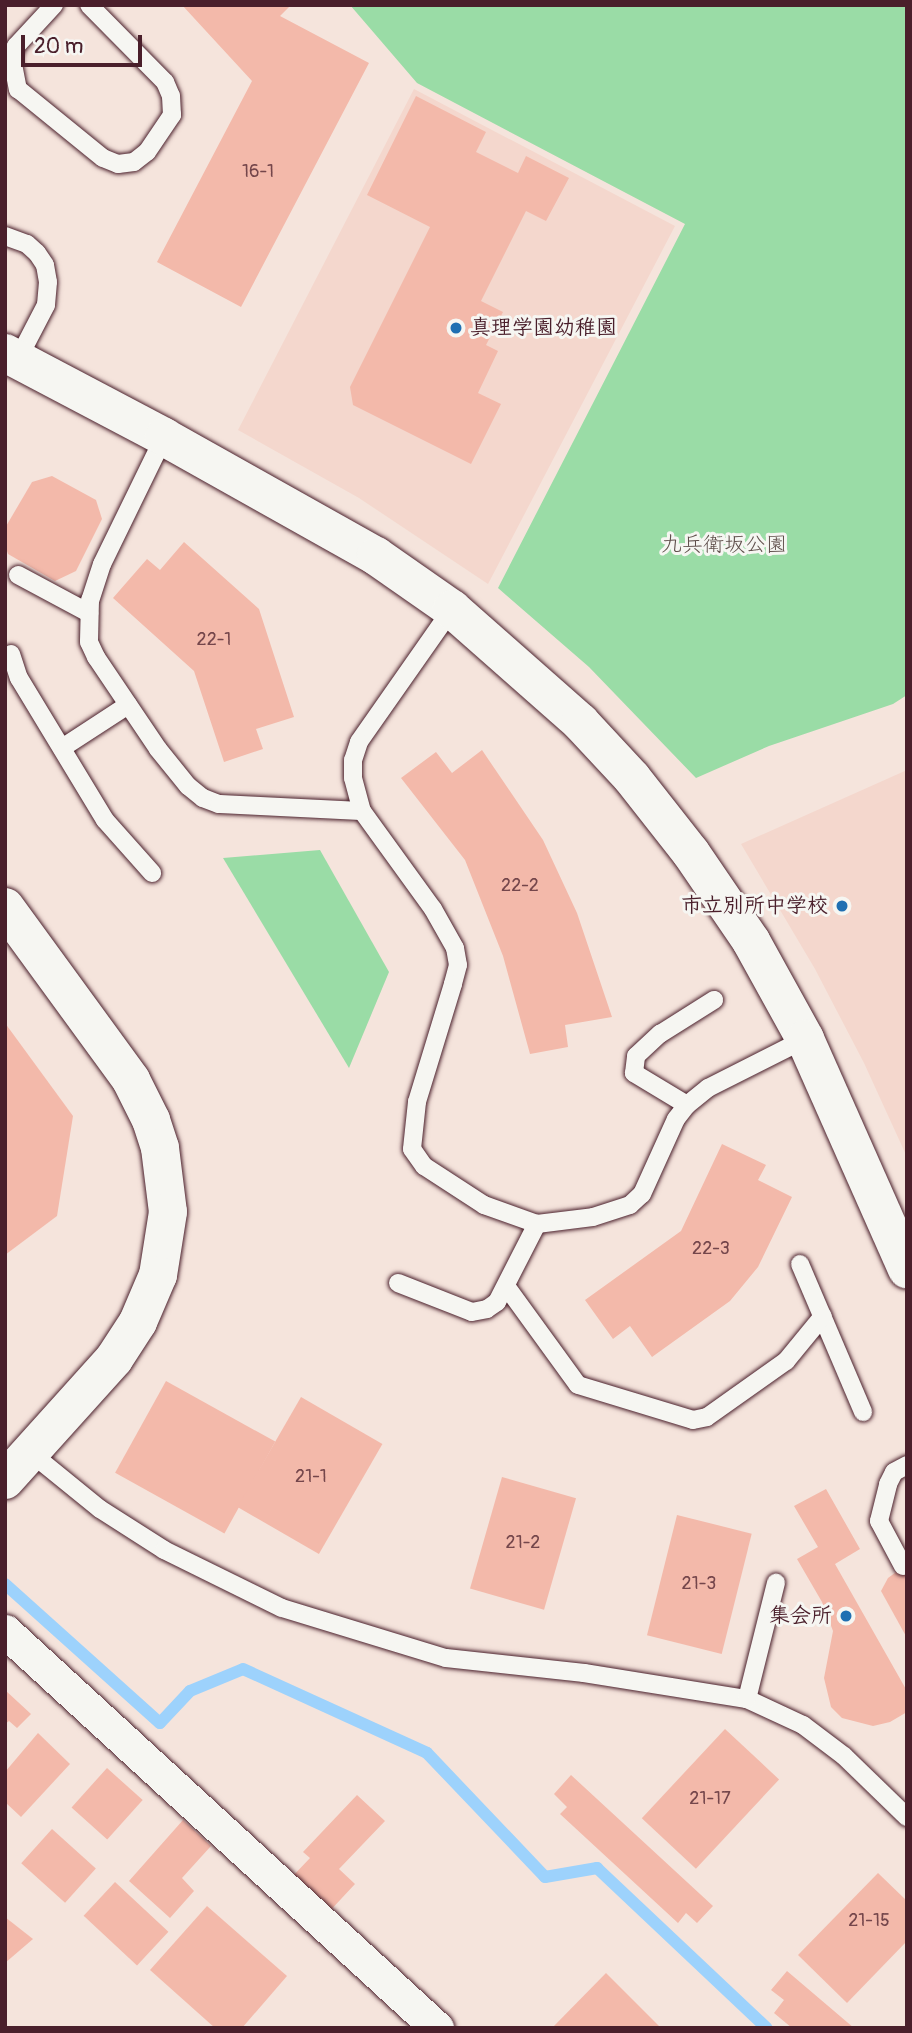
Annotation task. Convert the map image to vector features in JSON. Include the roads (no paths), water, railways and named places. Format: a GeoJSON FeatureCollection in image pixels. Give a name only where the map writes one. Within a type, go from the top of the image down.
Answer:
{"type":"FeatureCollection","features":[{"type":"Feature","properties":{"kind":"street"},"geometry":{"type":"LineString","coordinates":[[9,365],[164,437],[339,533],[452,609],[580,722],[632,778],[722,894],[805,1039],[907,1269]]}},
{"type":"Feature","properties":{"kind":"street"},"geometry":{"type":"LineString","coordinates":[[5,907],[131,1080],[152,1120],[160,1148],[169,1212],[158,1275],[138,1322],[114,1359],[5,1480]]}},
{"type":"Feature","properties":{"kind":"street"},"geometry":{"type":"LineString","coordinates":[[5,1631],[438,2028]]}},
{"type":"Feature","properties":{"kind":"lane"},"geometry":{"type":"LineString","coordinates":[[54,5],[16,46],[12,59],[18,89],[103,158],[118,164],[134,162],[147,152],[172,115],[171,96],[165,82],[89,5]]}},
{"type":"Feature","properties":{"kind":"lane"},"geometry":{"type":"LineString","coordinates":[[5,236],[27,244],[37,253],[45,265],[48,282],[46,305],[9,365]]}},
{"type":"Feature","properties":{"kind":"lane"},"geometry":{"type":"LineString","coordinates":[[164,437],[102,564],[89,613],[89,642],[128,705],[173,768],[203,797],[219,804],[362,811]]}},
{"type":"Feature","properties":{"kind":"lane"},"geometry":{"type":"LineString","coordinates":[[18,575],[89,613]]}},
{"type":"Feature","properties":{"kind":"lane"},"geometry":{"type":"LineString","coordinates":[[452,609],[359,742],[353,760],[353,778],[362,811],[433,909],[455,948],[458,965],[417,1102],[412,1149],[424,1166],[460,1191],[511,1216],[537,1224],[593,1217],[630,1206],[642,1194],[676,1119],[687,1105],[708,1088],[805,1039]]}},
{"type":"Feature","properties":{"kind":"lane"},"geometry":{"type":"LineString","coordinates":[[11,654],[19,678],[105,820],[152,873]]}},
{"type":"Feature","properties":{"kind":"lane"},"geometry":{"type":"LineString","coordinates":[[62,748],[128,705]]}},
{"type":"Feature","properties":{"kind":"lane"},"geometry":{"type":"LineString","coordinates":[[687,1105],[634,1073],[636,1056],[660,1034],[714,1000]]}},
{"type":"Feature","properties":{"kind":"lane"},"geometry":{"type":"LineString","coordinates":[[398,1283],[478,1312],[497,1302],[537,1224]]}},
{"type":"Feature","properties":{"kind":"lane"},"geometry":{"type":"LineString","coordinates":[[800,1264],[863,1412]]}},
{"type":"Feature","properties":{"kind":"lane"},"geometry":{"type":"LineString","coordinates":[[506,1286],[578,1385],[693,1420],[707,1417],[786,1361],[823,1316]]}},
{"type":"Feature","properties":{"kind":"lane"},"geometry":{"type":"LineString","coordinates":[[31,1453],[100,1509],[164,1550],[282,1608],[446,1658],[584,1673],[747,1699],[803,1726],[844,1756],[907,1817]]}},
{"type":"Feature","properties":{"kind":"lane"},"geometry":{"type":"LineString","coordinates":[[902,1566],[879,1521],[888,1484],[894,1472],[907,1465]]}},
{"type":"Feature","properties":{"kind":"lane"},"geometry":{"type":"LineString","coordinates":[[747,1699],[775,1583]]}},
{"type":"Feature","properties":{"kind":"waterway"},"geometry":{"type":"LineString","coordinates":[[5,1584],[160,1723],[190,1691],[243,1669],[427,1753],[545,1877],[597,1868],[767,2028]]}},
{"type":"Feature","properties":{"kind":"place","name":"真理学園幼稚園"},"geometry":{"type":"Point","coordinates":[456,328]}},
{"type":"Feature","properties":{"kind":"place","name":"市立別所中学校"},"geometry":{"type":"Point","coordinates":[842,906]}},
{"type":"Feature","properties":{"kind":"place","name":"集会所"},"geometry":{"type":"Point","coordinates":[846,1616]}},
{"type":"Feature","properties":{"kind":"park label","name":"九兵衛坂公園"},"geometry":{"type":"Point","coordinates":[724,545]}}]}
